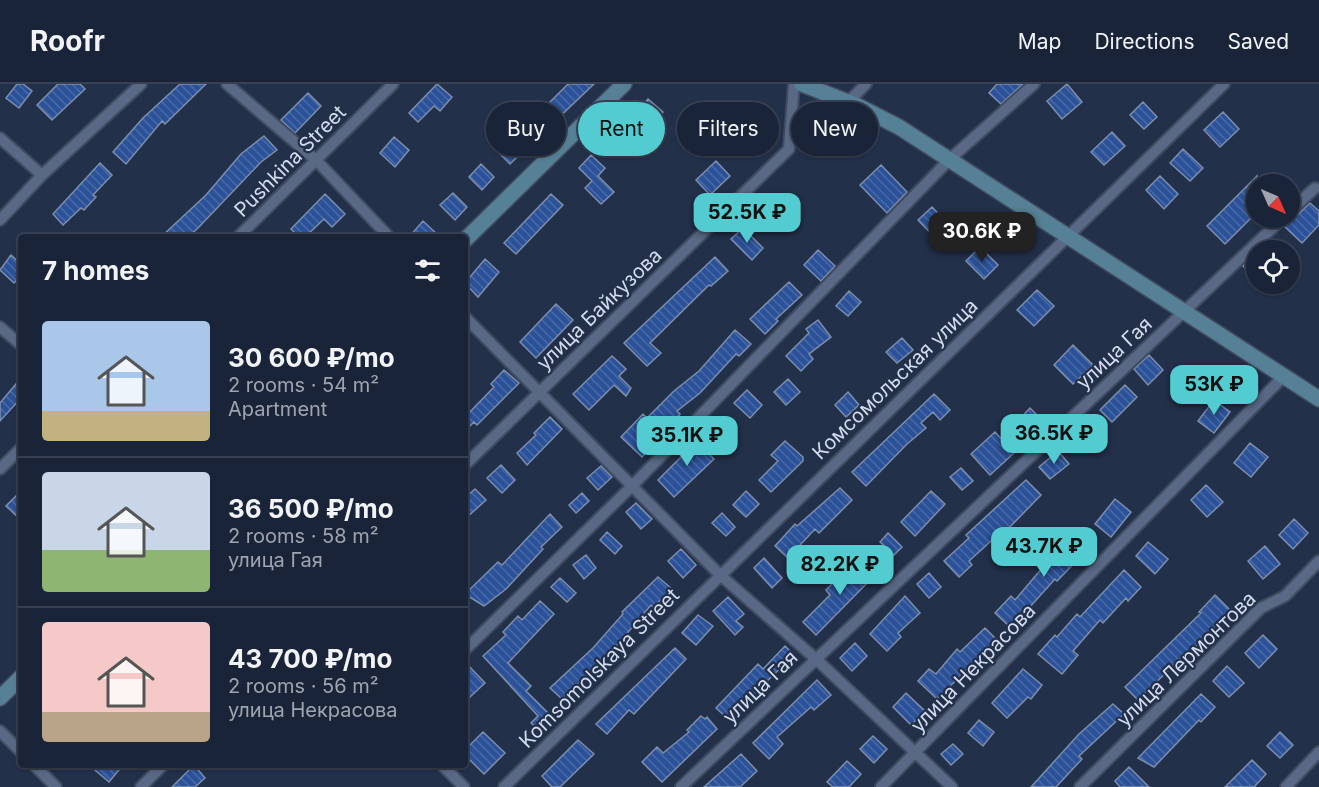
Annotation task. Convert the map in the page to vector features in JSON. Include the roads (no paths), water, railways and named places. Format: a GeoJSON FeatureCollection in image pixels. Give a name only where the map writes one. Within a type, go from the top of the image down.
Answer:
{"type":"FeatureCollection","features":[{"type":"Feature","properties":{"kind":"street"},"geometry":{"type":"LineString","coordinates":[[0,220],[42,175],[141,84]]}},
{"type":"Feature","properties":{"kind":"street"},"geometry":{"type":"LineString","coordinates":[[226,84],[317,161],[386,234]]}},
{"type":"Feature","properties":{"kind":"street","name":"Pushkina Street"},"geometry":{"type":"LineString","coordinates":[[241,234],[393,84]]}},
{"type":"Feature","properties":{"kind":"street"},"geometry":{"type":"LineString","coordinates":[[468,237],[624,84]]}},
{"type":"Feature","properties":{"kind":"street","name":"улица Байкузова"},"geometry":{"type":"LineString","coordinates":[[468,462],[789,149],[794,84]]}},
{"type":"Feature","properties":{"kind":"street"},"geometry":{"type":"LineString","coordinates":[[802,84],[848,102],[866,84]]}},
{"type":"Feature","properties":{"kind":"street"},"geometry":{"type":"LineString","coordinates":[[468,647],[632,486],[950,159],[1034,84]]}},
{"type":"Feature","properties":{"kind":"street","name":"Комсомольская улица"},"geometry":{"type":"LineString","coordinates":[[719,574],[1224,84]]}},
{"type":"Feature","properties":{"kind":"street"},"geometry":{"type":"LineString","coordinates":[[878,117],[950,159],[1282,378],[1319,399]]}},
{"type":"Feature","properties":{"kind":"street"},"geometry":{"type":"LineString","coordinates":[[0,138],[42,175]]}},
{"type":"Feature","properties":{"kind":"street"},"geometry":{"type":"LineString","coordinates":[[1300,202],[1315,188]]}},
{"type":"Feature","properties":{"kind":"street","name":"улица Гая"},"geometry":{"type":"LineString","coordinates":[[681,787],[1272,228]]}},
{"type":"Feature","properties":{"kind":"street"},"geometry":{"type":"LineString","coordinates":[[468,320],[719,574],[816,659],[952,787]]}},
{"type":"Feature","properties":{"kind":"street"},"geometry":{"type":"LineString","coordinates":[[0,327],[18,342]]}},
{"type":"Feature","properties":{"kind":"street","name":"улица Некрасова"},"geometry":{"type":"LineString","coordinates":[[881,787],[1282,378]]}},
{"type":"Feature","properties":{"kind":"street"},"geometry":{"type":"LineString","coordinates":[[0,469],[18,451]]}},
{"type":"Feature","properties":{"kind":"street","name":"улица Лермонтова"},"geometry":{"type":"LineString","coordinates":[[1080,787],[1261,608],[1284,596],[1319,561]]}},
{"type":"Feature","properties":{"kind":"street","name":"Komsomolskaya Street"},"geometry":{"type":"LineString","coordinates":[[504,787],[719,574]]}},
{"type":"Feature","properties":{"kind":"street"},"geometry":{"type":"LineString","coordinates":[[0,698],[18,680]]}},
{"type":"Feature","properties":{"kind":"street"},"geometry":{"type":"LineString","coordinates":[[0,731],[18,749]]}},
{"type":"Feature","properties":{"kind":"street"},"geometry":{"type":"LineString","coordinates":[[1286,787],[1319,752]]}},
{"type":"Feature","properties":{"kind":"street"},"geometry":{"type":"LineString","coordinates":[[37,768],[56,787]]}},
{"type":"Feature","properties":{"kind":"street"},"geometry":{"type":"LineString","coordinates":[[141,787],[160,768]]}},
{"type":"Feature","properties":{"kind":"street"},"geometry":{"type":"LineString","coordinates":[[445,768],[464,787]]}}]}
